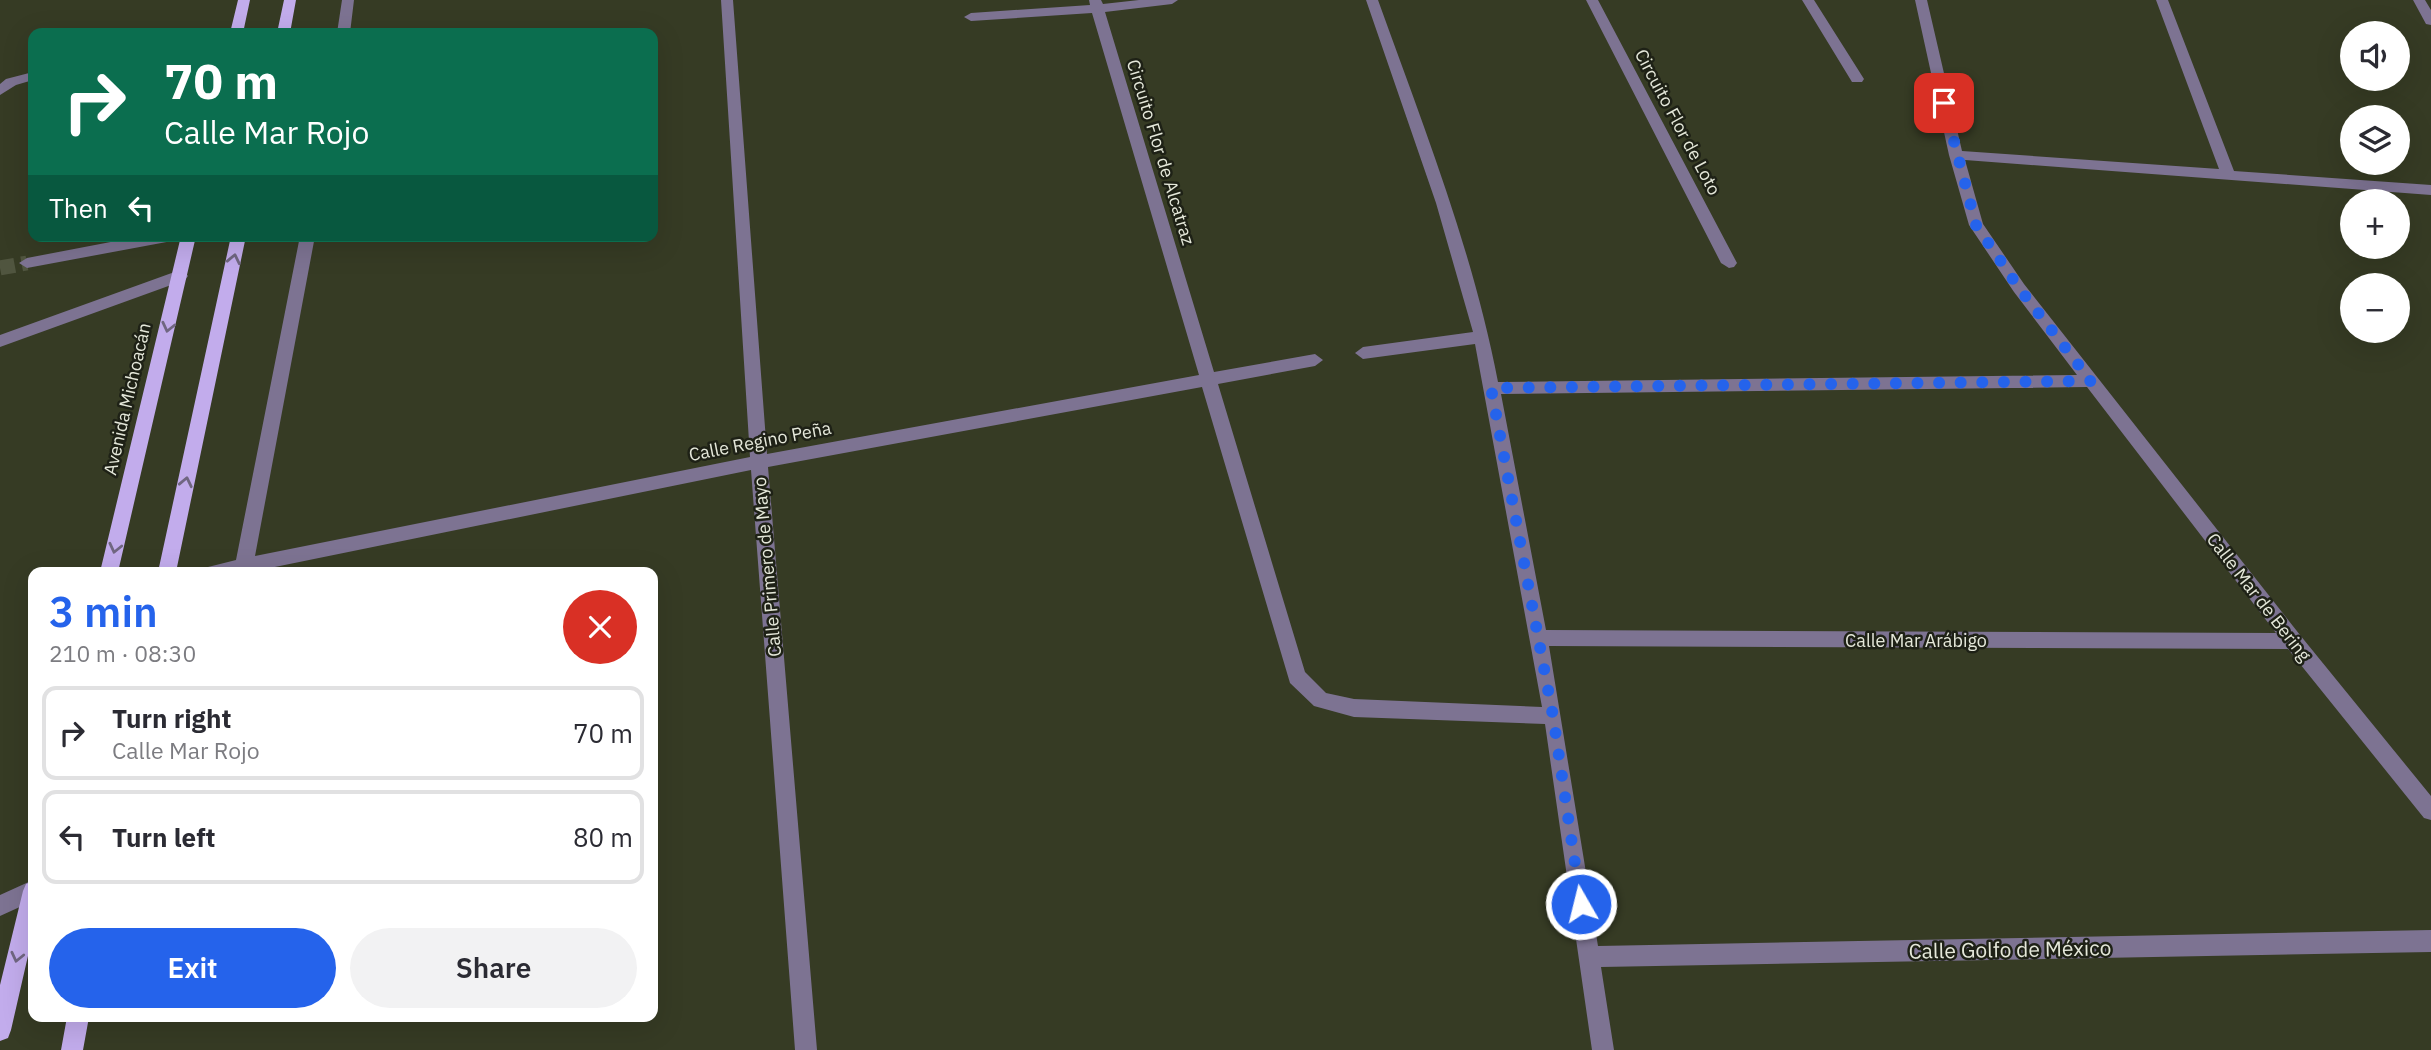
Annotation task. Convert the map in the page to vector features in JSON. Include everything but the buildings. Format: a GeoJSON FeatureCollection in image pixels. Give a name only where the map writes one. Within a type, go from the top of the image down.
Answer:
{"type":"FeatureCollection","features":[{"type":"Feature","properties":{"kind":"main road"},"geometry":{"type":"LineString","coordinates":[[237,28],[244,0]]}},
{"type":"Feature","properties":{"kind":"main road"},"geometry":{"type":"LineString","coordinates":[[284,28],[290,0]]}},
{"type":"Feature","properties":{"kind":"main road","name":"Avenida Michoacán"},"geometry":{"type":"LineString","coordinates":[[110,567],[188,242]]}},
{"type":"Feature","properties":{"kind":"main road"},"geometry":{"type":"LineString","coordinates":[[168,567],[238,242]]}},
{"type":"Feature","properties":{"kind":"main road"},"geometry":{"type":"LineString","coordinates":[[0,1030],[28,911]]}},
{"type":"Feature","properties":{"kind":"main road"},"geometry":{"type":"LineString","coordinates":[[72,1050],[77,1022]]}},
{"type":"Feature","properties":{"kind":"street"},"geometry":{"type":"LineString","coordinates":[[345,28],[348,0]]}},
{"type":"Feature","properties":{"kind":"street","name":"Calle Primero de Mayo"},"geometry":{"type":"LineString","coordinates":[[727,0],[759,462],[806,1050]]}},
{"type":"Feature","properties":{"kind":"street"},"geometry":{"type":"LineString","coordinates":[[971,17],[1172,0]]}},
{"type":"Feature","properties":{"kind":"street"},"geometry":{"type":"LineString","coordinates":[[1372,0],[1443,203],[1482,337],[1553,716],[1603,1050]]}},
{"type":"Feature","properties":{"kind":"street","name":"Circuito Flor de Loto"},"geometry":{"type":"LineString","coordinates":[[1592,0],[1730,263]]}},
{"type":"Feature","properties":{"kind":"street"},"geometry":{"type":"LineString","coordinates":[[1808,0],[1857,79]]}},
{"type":"Feature","properties":{"kind":"street","name":"Calle Mar de Bering"},"geometry":{"type":"LineString","coordinates":[[1921,0],[1956,155],[1976,225],[2019,288],[2091,381],[2293,641],[2431,811]]}},
{"type":"Feature","properties":{"kind":"street"},"geometry":{"type":"LineString","coordinates":[[2162,0],[2228,173]]}},
{"type":"Feature","properties":{"kind":"street"},"geometry":{"type":"LineString","coordinates":[[2419,0],[2431,20]]}},
{"type":"Feature","properties":{"kind":"street","name":"Circuito Flor de Alcatraz"},"geometry":{"type":"LineString","coordinates":[[1096,5],[1210,378],[1297,677],[1321,700],[1354,708],[1553,716]]}},
{"type":"Feature","properties":{"kind":"street"},"geometry":{"type":"LineString","coordinates":[[0,91],[11,82],[28,77]]}},
{"type":"Feature","properties":{"kind":"street"},"geometry":{"type":"LineString","coordinates":[[1956,155],[2431,190]]}},
{"type":"Feature","properties":{"kind":"street"},"geometry":{"type":"LineString","coordinates":[[27,262],[139,242]]}},
{"type":"Feature","properties":{"kind":"street"},"geometry":{"type":"LineString","coordinates":[[244,566],[307,242]]}},
{"type":"Feature","properties":{"kind":"street"},"geometry":{"type":"LineString","coordinates":[[0,341],[180,276]]}},
{"type":"Feature","properties":{"kind":"street"},"geometry":{"type":"LineString","coordinates":[[1363,352],[1482,337]]}},
{"type":"Feature","properties":{"kind":"street","name":"Calle Regino Peña"},"geometry":{"type":"LineString","coordinates":[[239,567],[759,462],[1315,360]]}},
{"type":"Feature","properties":{"kind":"street"},"geometry":{"type":"LineString","coordinates":[[1491,388],[2091,381]]}},
{"type":"Feature","properties":{"kind":"street","name":"Calle Mar Arábigo"},"geometry":{"type":"LineString","coordinates":[[1538,638],[2293,641]]}},
{"type":"Feature","properties":{"kind":"street"},"geometry":{"type":"LineString","coordinates":[[0,906],[28,892]]}},
{"type":"Feature","properties":{"kind":"street","name":"Calle Golfo de México"},"geometry":{"type":"LineString","coordinates":[[1589,957],[2431,940]]}},
{"type":"Feature","properties":{"kind":"tunnel"},"geometry":{"type":"LineString","coordinates":[[0,268],[27,263]]}},
{"type":"Feature","properties":{"kind":"route"},"geometry":{"type":"LineString","coordinates":[[1581,904],[1553,716],[1491,388],[2091,381],[2019,288],[1976,225],[1944,103]]}}]}
